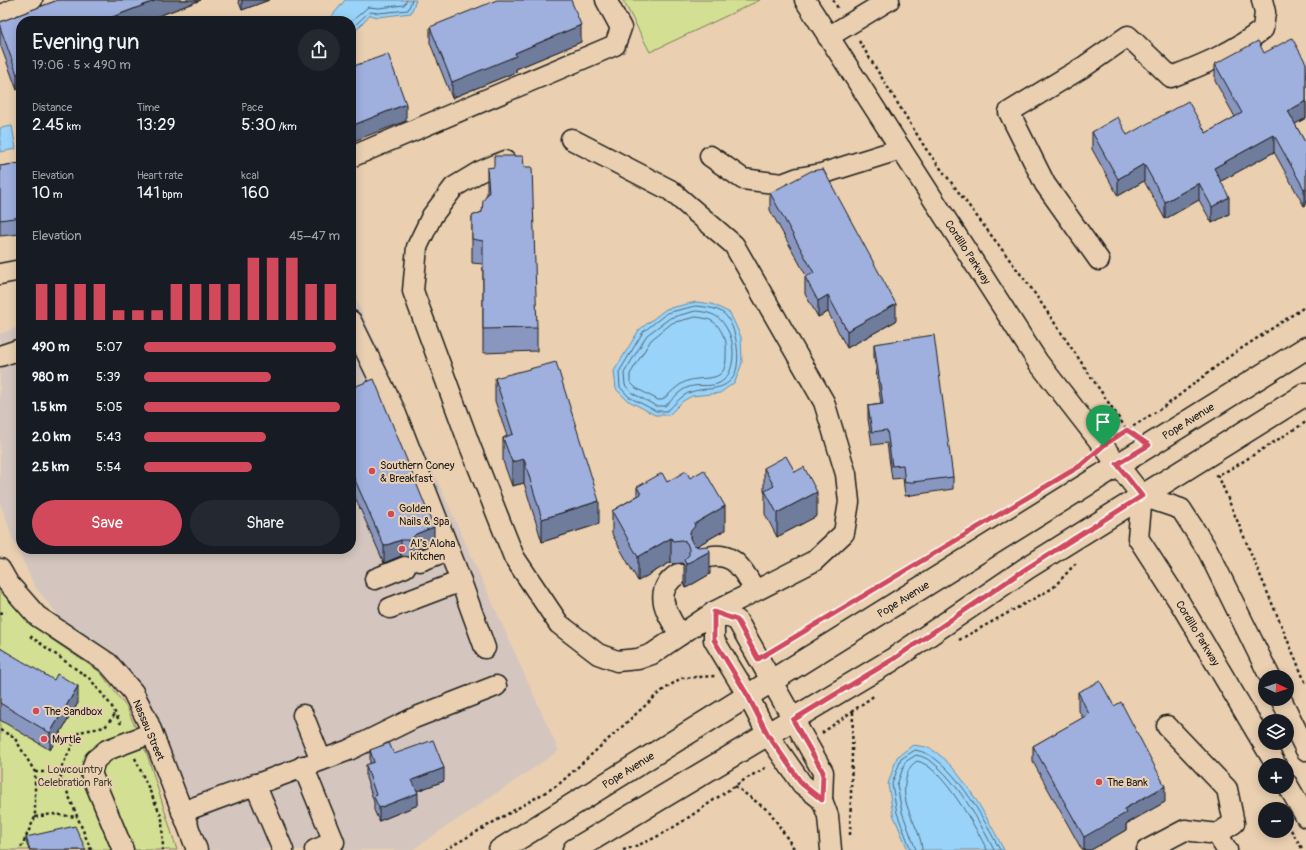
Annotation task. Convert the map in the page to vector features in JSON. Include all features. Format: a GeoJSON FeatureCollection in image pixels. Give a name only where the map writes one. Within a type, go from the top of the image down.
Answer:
{"type":"FeatureCollection","features":[{"type":"Feature","properties":{"kind":"main road","name":"Pope Avenue"},"geometry":{"type":"LineString","coordinates":[[500,850],[1117,464],[1306,348]]}},
{"type":"Feature","properties":{"kind":"main road"},"geometry":{"type":"LineString","coordinates":[[574,850],[892,660],[1027,568],[1306,394]]}},
{"type":"Feature","properties":{"kind":"street"},"geometry":{"type":"LineString","coordinates":[[0,16],[32,0]]}},
{"type":"Feature","properties":{"kind":"street"},"geometry":{"type":"LineString","coordinates":[[356,155],[615,45],[621,28],[606,0]]}},
{"type":"Feature","properties":{"kind":"street","name":"Cordillo Parkway"},"geometry":{"type":"LineString","coordinates":[[805,0],[1038,362],[1142,496],[1138,538],[1180,603],[1272,758]]}},
{"type":"Feature","properties":{"kind":"street"},"geometry":{"type":"LineString","coordinates":[[828,37],[889,0]]}},
{"type":"Feature","properties":{"kind":"street"},"geometry":{"type":"LineString","coordinates":[[1100,260],[1045,184],[1009,112],[1085,66],[1128,36],[1171,76],[1199,66],[1251,39],[1263,29],[1265,12],[1262,0]]}},
{"type":"Feature","properties":{"kind":"street"},"geometry":{"type":"LineString","coordinates":[[505,161],[479,172],[454,187],[432,216],[417,247],[413,291],[514,557],[559,624],[598,654],[617,661],[638,659],[652,654],[714,612],[814,561],[844,534],[849,502],[846,474],[824,402],[734,245],[670,190],[571,139]]}},
{"type":"Feature","properties":{"kind":"street"},"geometry":{"type":"LineString","coordinates":[[710,156],[743,178],[782,184],[798,178],[821,174],[901,149]]}},
{"type":"Feature","properties":{"kind":"street"},"geometry":{"type":"LineString","coordinates":[[0,274],[16,271]]}},
{"type":"Feature","properties":{"kind":"street"},"geometry":{"type":"LineString","coordinates":[[356,331],[394,409],[461,581],[485,648]]}},
{"type":"Feature","properties":{"kind":"street"},"geometry":{"type":"LineString","coordinates":[[0,356],[16,351]]}},
{"type":"Feature","properties":{"kind":"street"},"geometry":{"type":"LineString","coordinates":[[1142,496],[1181,509],[1208,551],[1267,670]]}},
{"type":"Feature","properties":{"kind":"street"},"geometry":{"type":"LineString","coordinates":[[375,579],[449,550]]}},
{"type":"Feature","properties":{"kind":"street"},"geometry":{"type":"LineString","coordinates":[[701,560],[712,555],[722,555],[734,560],[755,590]]}},
{"type":"Feature","properties":{"kind":"street","name":"Nassau Street"},"geometry":{"type":"LineString","coordinates":[[0,569],[12,588],[37,616],[61,634],[108,663],[124,680],[137,698],[197,850]]}},
{"type":"Feature","properties":{"kind":"street"},"geometry":{"type":"LineString","coordinates":[[678,574],[666,584],[663,596],[667,613],[680,634]]}},
{"type":"Feature","properties":{"kind":"street"},"geometry":{"type":"LineString","coordinates":[[390,608],[461,581]]}},
{"type":"Feature","properties":{"kind":"street"},"geometry":{"type":"LineString","coordinates":[[714,612],[737,620],[770,682],[823,772],[822,800],[828,816],[831,850]]}},
{"type":"Feature","properties":{"kind":"street"},"geometry":{"type":"LineString","coordinates":[[714,612],[714,640],[748,696],[768,735],[802,784],[822,800]]}},
{"type":"Feature","properties":{"kind":"street"},"geometry":{"type":"LineString","coordinates":[[182,812],[349,750],[414,718],[496,686]]}},
{"type":"Feature","properties":{"kind":"street"},"geometry":{"type":"LineString","coordinates":[[1284,706],[1306,750]]}},
{"type":"Feature","properties":{"kind":"street"},"geometry":{"type":"LineString","coordinates":[[304,715],[312,763],[334,842],[315,850]]}},
{"type":"Feature","properties":{"kind":"street"},"geometry":{"type":"LineString","coordinates":[[1147,850],[1185,830],[1222,842],[1234,823],[1227,789],[1167,726]]}},
{"type":"Feature","properties":{"kind":"street"},"geometry":{"type":"LineString","coordinates":[[123,850],[91,773],[95,760],[107,750],[152,733]]}},
{"type":"Feature","properties":{"kind":"street"},"geometry":{"type":"LineString","coordinates":[[255,784],[283,850]]}},
{"type":"Feature","properties":{"kind":"street"},"geometry":{"type":"LineString","coordinates":[[1293,794],[1306,817]]}},
{"type":"Feature","properties":{"kind":"path"},"geometry":{"type":"LineString","coordinates":[[833,0],[926,149],[1031,288],[1127,430],[1149,445]]}},
{"type":"Feature","properties":{"kind":"path"},"geometry":{"type":"LineString","coordinates":[[1103,446],[1168,404],[1227,358],[1306,306]]}},
{"type":"Feature","properties":{"kind":"path"},"geometry":{"type":"LineString","coordinates":[[1218,475],[1306,684]]}},
{"type":"Feature","properties":{"kind":"path"},"geometry":{"type":"LineString","coordinates":[[758,659],[982,524]]}},
{"type":"Feature","properties":{"kind":"path"},"geometry":{"type":"LineString","coordinates":[[956,642],[1053,588],[1073,565],[1080,560]]}},
{"type":"Feature","properties":{"kind":"path"},"geometry":{"type":"LineString","coordinates":[[0,613],[6,612]]}},
{"type":"Feature","properties":{"kind":"path"},"geometry":{"type":"LineString","coordinates":[[63,661],[90,679],[111,705],[162,818],[163,850]]}},
{"type":"Feature","properties":{"kind":"path"},"geometry":{"type":"LineString","coordinates":[[445,850],[558,785],[659,693],[681,678],[711,677],[733,673]]}},
{"type":"Feature","properties":{"kind":"path"},"geometry":{"type":"LineString","coordinates":[[806,743],[877,694]]}},
{"type":"Feature","properties":{"kind":"path"},"geometry":{"type":"LineString","coordinates":[[850,842],[853,712]]}},
{"type":"Feature","properties":{"kind":"path"},"geometry":{"type":"LineString","coordinates":[[0,730],[14,736],[35,772],[34,817],[20,850]]}},
{"type":"Feature","properties":{"kind":"path"},"geometry":{"type":"LineString","coordinates":[[623,850],[639,846],[681,823],[735,786],[783,758]]}},
{"type":"Feature","properties":{"kind":"path"},"geometry":{"type":"LineString","coordinates":[[35,772],[59,772]]}},
{"type":"Feature","properties":{"kind":"path"},"geometry":{"type":"LineString","coordinates":[[735,786],[770,812],[795,850]]}},
{"type":"Feature","properties":{"kind":"path"},"geometry":{"type":"LineString","coordinates":[[34,817],[52,814],[77,817]]}},
{"type":"Feature","properties":{"kind":"path"},"geometry":{"type":"LineString","coordinates":[[1294,835],[1303,850]]}},
{"type":"Feature","properties":{"kind":"shaded area"},"geometry":{"type":"Polygon","coordinates":[[[356,299],[559,751],[412,850],[206,850],[138,686],[113,651],[68,627],[35,587],[20,554],[356,554],[356,299]]]}},
{"type":"Feature","properties":{"kind":"shaded area"},"geometry":{"type":"Polygon","coordinates":[[[16,328],[16,546],[0,503],[0,334],[16,328]]]}},
{"type":"Feature","properties":{"kind":"green space"},"geometry":{"type":"Polygon","coordinates":[[[623,0],[760,0],[650,52],[623,0]]]}},
{"type":"Feature","properties":{"kind":"green space","name":"Lowcountry Celebration Park"},"geometry":{"type":"Polygon","coordinates":[[[0,587],[21,613],[51,639],[100,672],[127,708],[147,754],[177,850],[0,850],[0,587]]]}},
{"type":"Feature","properties":{"kind":"water"},"geometry":{"type":"Polygon","coordinates":[[[345,0],[416,0],[411,13],[378,17],[370,15],[356,30],[356,16],[332,16],[345,0]]]}},
{"type":"Feature","properties":{"kind":"water"},"geometry":{"type":"Polygon","coordinates":[[[12,126],[16,149],[0,152],[0,128],[12,126]]]}},
{"type":"Feature","properties":{"kind":"water"},"geometry":{"type":"Polygon","coordinates":[[[696,302],[712,304],[730,313],[741,337],[742,363],[735,382],[720,393],[692,396],[683,401],[669,415],[655,415],[627,400],[616,389],[614,371],[639,330],[666,309],[696,302]]]}},
{"type":"Feature","properties":{"kind":"water"},"geometry":{"type":"Polygon","coordinates":[[[913,745],[926,747],[937,753],[949,764],[971,792],[1004,850],[908,850],[893,814],[888,784],[897,757],[913,745]]]}},
{"type":"Feature","properties":{"kind":"building"},"geometry":{"type":"Polygon","coordinates":[[[58,0],[157,0],[115,16],[16,16],[16,71],[0,27],[0,22],[58,0]]]}},
{"type":"Feature","properties":{"kind":"building"},"geometry":{"type":"Polygon","coordinates":[[[497,0],[571,0],[581,25],[515,53],[516,56],[452,82],[430,27],[497,0]]]}},
{"type":"Feature","properties":{"kind":"building"},"geometry":{"type":"Polygon","coordinates":[[[1292,38],[1306,63],[1306,101],[1288,111],[1306,144],[1306,188],[1304,189],[1274,135],[1214,168],[1229,197],[1212,207],[1199,183],[1165,202],[1144,164],[1118,179],[1092,132],[1118,117],[1127,135],[1188,101],[1206,133],[1242,113],[1215,64],[1258,41],[1264,53],[1292,38]]]}},
{"type":"Feature","properties":{"kind":"building"},"geometry":{"type":"Polygon","coordinates":[[[388,54],[406,104],[356,124],[356,65],[388,54]]]}},
{"type":"Feature","properties":{"kind":"building"},"geometry":{"type":"Polygon","coordinates":[[[494,156],[523,156],[524,167],[532,167],[537,328],[483,329],[483,241],[472,239],[472,216],[482,212],[483,201],[489,192],[487,168],[494,167],[494,156]]]}},
{"type":"Feature","properties":{"kind":"building"},"geometry":{"type":"Polygon","coordinates":[[[16,164],[16,218],[0,220],[0,166],[16,164]]]}},
{"type":"Feature","properties":{"kind":"building"},"geometry":{"type":"Polygon","coordinates":[[[823,169],[896,304],[847,331],[828,295],[818,301],[805,277],[814,273],[770,193],[811,171],[823,169]]]}},
{"type":"Feature","properties":{"kind":"building"},"geometry":{"type":"Polygon","coordinates":[[[934,335],[953,477],[905,483],[903,465],[892,466],[887,430],[872,432],[868,406],[883,404],[874,344],[934,335]]]}},
{"type":"Feature","properties":{"kind":"building"},"geometry":{"type":"Polygon","coordinates":[[[556,362],[599,501],[542,519],[524,459],[512,462],[503,438],[513,434],[495,378],[556,362]]]}},
{"type":"Feature","properties":{"kind":"building"},"geometry":{"type":"Polygon","coordinates":[[[374,379],[434,527],[416,534],[410,540],[401,540],[384,546],[356,482],[356,386],[374,379]]]}},
{"type":"Feature","properties":{"kind":"building"},"geometry":{"type":"Polygon","coordinates":[[[786,456],[795,472],[804,467],[817,492],[777,513],[765,491],[774,486],[764,468],[786,456]]]}},
{"type":"Feature","properties":{"kind":"building"},"geometry":{"type":"Polygon","coordinates":[[[704,470],[725,506],[694,524],[695,526],[690,532],[690,538],[693,544],[698,547],[707,546],[710,551],[686,564],[684,560],[689,555],[687,543],[682,540],[673,541],[671,538],[638,557],[612,511],[641,494],[637,487],[662,473],[667,482],[686,471],[690,478],[704,470]]]}},
{"type":"Feature","properties":{"kind":"building","name":"The Sandbox"},"geometry":{"type":"Polygon","coordinates":[[[0,648],[54,680],[57,674],[78,686],[50,733],[0,703],[0,648]]]}},
{"type":"Feature","properties":{"kind":"building","name":"The Bank"},"geometry":{"type":"Polygon","coordinates":[[[1100,681],[1114,706],[1121,702],[1165,786],[1124,809],[1126,813],[1084,837],[1033,746],[1089,714],[1078,692],[1100,681]]]}},
{"type":"Feature","properties":{"kind":"building"},"geometry":{"type":"Polygon","coordinates":[[[433,740],[444,768],[412,780],[418,793],[379,808],[374,797],[376,795],[366,765],[374,762],[370,750],[389,743],[394,754],[433,740]]]}},
{"type":"Feature","properties":{"kind":"building"},"geometry":{"type":"Polygon","coordinates":[[[75,826],[86,850],[30,850],[26,837],[75,826]]]}},
{"type":"Feature","properties":{"kind":"place","name":"Southern Coney & Breakfast"},"geometry":{"type":"Point","coordinates":[372,471]}},
{"type":"Feature","properties":{"kind":"place","name":"Golden Nails & Spa"},"geometry":{"type":"Point","coordinates":[391,514]}},
{"type":"Feature","properties":{"kind":"place","name":"Al’s Aloha Kitchen"},"geometry":{"type":"Point","coordinates":[402,549]}},
{"type":"Feature","properties":{"kind":"place","name":"The Sandbox"},"geometry":{"type":"Point","coordinates":[36,711]}},
{"type":"Feature","properties":{"kind":"place","name":"Myrtle"},"geometry":{"type":"Point","coordinates":[44,739]}},
{"type":"Feature","properties":{"kind":"place","name":"The Bank"},"geometry":{"type":"Point","coordinates":[1099,782]}},
{"type":"Feature","properties":{"kind":"route"},"geometry":{"type":"LineString","coordinates":[[1127,430],[1149,445],[1117,464],[1142,496],[1027,568],[892,660],[793,720],[823,772],[822,800],[802,784],[768,735],[748,696],[714,640],[714,612],[737,620],[758,659],[1080,466],[1103,446],[1127,430]]}}]}
